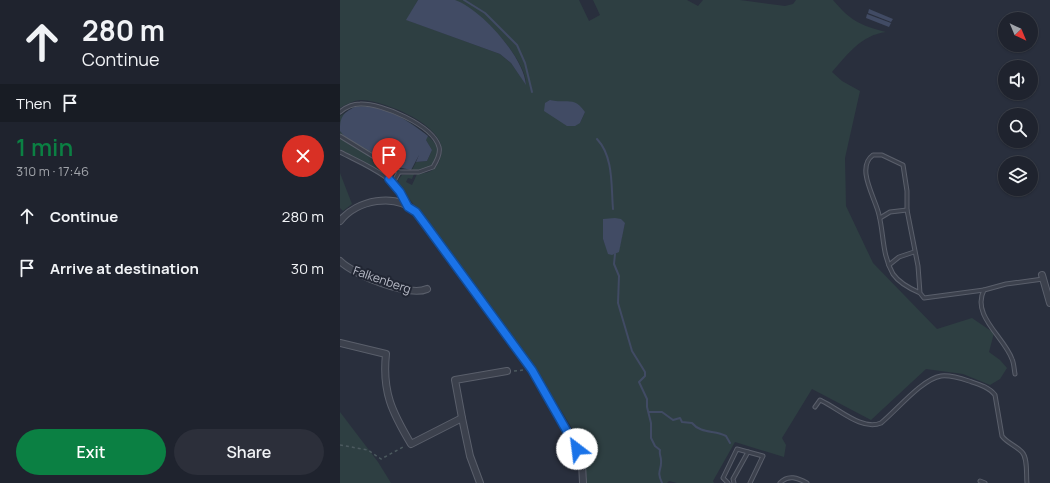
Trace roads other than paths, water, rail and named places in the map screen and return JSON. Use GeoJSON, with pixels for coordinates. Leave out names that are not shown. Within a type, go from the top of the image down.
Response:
{"type":"FeatureCollection","features":[{"type":"Feature","properties":{"kind":"street"},"geometry":{"type":"LineString","coordinates":[[340,221],[352,209],[373,202],[389,200],[408,207],[416,212],[532,370],[577,449],[582,463],[582,483]]}},
{"type":"Feature","properties":{"kind":"street","name":"Falkenberg"},"geometry":{"type":"LineString","coordinates":[[340,261],[358,274],[412,292],[420,292],[427,289]]}},
{"type":"Feature","properties":{"kind":"street"},"geometry":{"type":"LineString","coordinates":[[1043,277],[1050,303]]}},
{"type":"Feature","properties":{"kind":"street"},"geometry":{"type":"LineString","coordinates":[[340,344],[386,354],[384,378],[388,398],[411,444],[462,418]]}},
{"type":"Feature","properties":{"kind":"street"},"geometry":{"type":"LineString","coordinates":[[480,483],[470,456],[455,380],[507,371]]}},
{"type":"Feature","properties":{"kind":"lane"},"geometry":{"type":"LineString","coordinates":[[340,112],[349,106],[361,104],[386,108],[414,122],[432,136],[440,149],[433,168],[419,172],[400,172],[340,136]]}},
{"type":"Feature","properties":{"kind":"lane"},"geometry":{"type":"LineString","coordinates":[[340,152],[374,169],[393,183],[405,199],[408,207]]}},
{"type":"Feature","properties":{"kind":"lane"},"geometry":{"type":"LineString","coordinates":[[920,293],[918,266],[914,252],[907,210],[907,191],[903,166],[882,155],[872,155],[867,163],[866,176],[880,218],[883,243],[889,265],[896,278],[912,290],[920,293],[924,298],[984,290],[1043,277]]}},
{"type":"Feature","properties":{"kind":"lane"},"geometry":{"type":"LineString","coordinates":[[393,183],[400,172]]}},
{"type":"Feature","properties":{"kind":"lane"},"geometry":{"type":"LineString","coordinates":[[880,218],[890,212],[907,210]]}},
{"type":"Feature","properties":{"kind":"lane"},"geometry":{"type":"LineString","coordinates":[[889,265],[899,257],[914,252]]}},
{"type":"Feature","properties":{"kind":"lane"},"geometry":{"type":"LineString","coordinates":[[984,290],[980,297],[981,308],[987,320],[1009,352],[1013,360],[1015,374]]}},
{"type":"Feature","properties":{"kind":"lane"},"geometry":{"type":"LineString","coordinates":[[815,407],[820,400],[860,422],[874,426],[881,423],[931,379],[942,376],[958,377],[978,384],[992,391],[995,395],[1002,436],[1005,441],[1021,451],[1025,456],[1026,483]]}},
{"type":"Feature","properties":{"kind":"lane"},"geometry":{"type":"LineString","coordinates":[[728,483],[722,478],[737,449],[763,456],[750,483]]}},
{"type":"Feature","properties":{"kind":"lane"},"geometry":{"type":"LineString","coordinates":[[734,483],[734,479],[748,452]]}},
{"type":"Feature","properties":{"kind":"lane"},"geometry":{"type":"LineString","coordinates":[[780,483],[789,477],[796,477],[807,483]]}},
{"type":"Feature","properties":{"kind":"lane"},"geometry":{"type":"LineString","coordinates":[[980,481],[985,483]]}},
{"type":"Feature","properties":{"kind":"water"},"geometry":{"type":"Polygon","coordinates":[[[418,0],[455,0],[477,13],[500,35],[510,48],[518,61],[526,85],[511,63],[500,54],[406,20],[418,0]]]}},
{"type":"Feature","properties":{"kind":"water"},"geometry":{"type":"Polygon","coordinates":[[[869,9],[893,19],[891,22],[868,13],[869,9]]]}},
{"type":"Feature","properties":{"kind":"water"},"geometry":{"type":"Polygon","coordinates":[[[867,14],[891,23],[889,27],[866,18],[867,14]]]}},
{"type":"Feature","properties":{"kind":"water"},"geometry":{"type":"Polygon","coordinates":[[[550,100],[574,102],[581,107],[585,112],[580,123],[575,126],[567,126],[544,111],[545,103],[550,100]]]}},
{"type":"Feature","properties":{"kind":"water"},"geometry":{"type":"Polygon","coordinates":[[[355,107],[385,110],[403,119],[428,136],[426,140],[432,150],[427,161],[416,162],[419,155],[411,170],[398,167],[345,137],[340,131],[341,119],[347,111],[355,107]]]}},
{"type":"Feature","properties":{"kind":"water"},"geometry":{"type":"Polygon","coordinates":[[[603,219],[621,219],[625,223],[619,252],[612,255],[608,254],[603,239],[603,219]]]}},
{"type":"Feature","properties":{"kind":"waterway"},"geometry":{"type":"LineString","coordinates":[[464,0],[485,13],[517,45],[525,63],[532,92]]}},
{"type":"Feature","properties":{"kind":"waterway"},"geometry":{"type":"LineString","coordinates":[[597,139],[602,146],[609,163],[612,182],[613,209]]}},
{"type":"Feature","properties":{"kind":"waterway"},"geometry":{"type":"LineString","coordinates":[[615,254],[614,264],[619,276],[618,303],[632,351],[645,372],[645,376],[639,382],[647,399],[647,407],[651,423],[651,438],[655,446],[660,450],[661,464],[659,475],[662,483]]}},
{"type":"Feature","properties":{"kind":"waterway"},"geometry":{"type":"LineString","coordinates":[[649,412],[662,412],[673,420],[680,418],[682,422],[692,423],[700,429],[722,434],[726,436],[730,443]]}}]}
